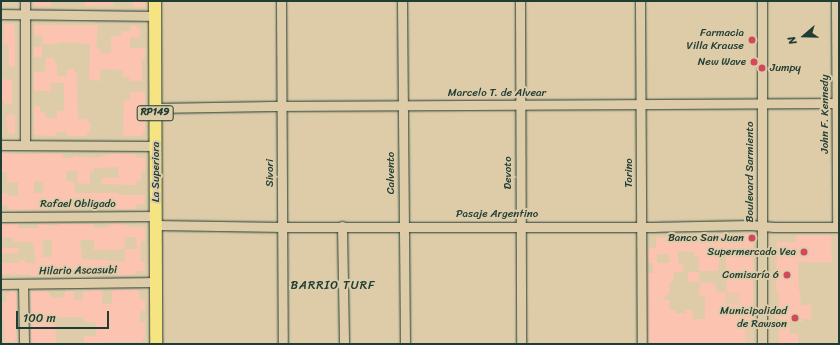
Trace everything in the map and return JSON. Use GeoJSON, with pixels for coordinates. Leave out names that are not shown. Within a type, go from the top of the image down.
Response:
{"type":"FeatureCollection","features":[{"type":"Feature","properties":{"kind":"main road","name":"La Superiora"},"geometry":{"type":"LineString","coordinates":[[155,1],[156,344]]}},
{"type":"Feature","properties":{"kind":"street"},"geometry":{"type":"LineString","coordinates":[[25,1],[25,145]]}},
{"type":"Feature","properties":{"kind":"street","name":"Sivori"},"geometry":{"type":"LineString","coordinates":[[281,1],[283,344]]}},
{"type":"Feature","properties":{"kind":"street","name":"Calvento"},"geometry":{"type":"LineString","coordinates":[[402,1],[405,344]]}},
{"type":"Feature","properties":{"kind":"street","name":"Devoto"},"geometry":{"type":"LineString","coordinates":[[520,1],[521,344]]}},
{"type":"Feature","properties":{"kind":"street","name":"Torino"},"geometry":{"type":"LineString","coordinates":[[640,1],[642,344]]}},
{"type":"Feature","properties":{"kind":"street","name":"Boulevard Sarmiento"},"geometry":{"type":"LineString","coordinates":[[762,1],[762,344]]}},
{"type":"Feature","properties":{"kind":"street","name":"John F. Kennedy"},"geometry":{"type":"LineString","coordinates":[[836,1],[838,227]]}},
{"type":"Feature","properties":{"kind":"street"},"geometry":{"type":"LineString","coordinates":[[1,14],[155,16]]}},
{"type":"Feature","properties":{"kind":"street","name":"Marcelo T. de Alvear"},"geometry":{"type":"LineString","coordinates":[[155,108],[838,103]]}},
{"type":"Feature","properties":{"kind":"street"},"geometry":{"type":"LineString","coordinates":[[1,144],[156,146]]}},
{"type":"Feature","properties":{"kind":"street","name":"Rafael Obligado"},"geometry":{"type":"LineString","coordinates":[[1,217],[156,220]]}},
{"type":"Feature","properties":{"kind":"street","name":"Pasaje Argentino"},"geometry":{"type":"LineString","coordinates":[[156,220],[282,227],[838,227]]}},
{"type":"Feature","properties":{"kind":"street"},"geometry":{"type":"LineString","coordinates":[[342,226],[344,344]]}},
{"type":"Feature","properties":{"kind":"street","name":"Hilario Ascasubi"},"geometry":{"type":"LineString","coordinates":[[1,284],[156,282]]}},
{"type":"Feature","properties":{"kind":"street"},"geometry":{"type":"LineString","coordinates":[[23,284],[24,344]]}},
{"type":"Feature","properties":{"kind":"shaded area"},"geometry":{"type":"Polygon","coordinates":[[[705,292],[753,292],[753,342],[751,344],[704,344],[705,292]]]}},
{"type":"Feature","properties":{"kind":"building"},"geometry":{"type":"Polygon","coordinates":[[[34,1],[51,1],[51,6],[34,6],[34,1]]]}},
{"type":"Feature","properties":{"kind":"building"},"geometry":{"type":"Polygon","coordinates":[[[85,1],[113,1],[113,6],[85,6],[85,1]]]}},
{"type":"Feature","properties":{"kind":"building"},"geometry":{"type":"Polygon","coordinates":[[[133,1],[145,1],[145,7],[133,7],[133,1]]]}},
{"type":"Feature","properties":{"kind":"building"},"geometry":{"type":"Polygon","coordinates":[[[4,24],[13,24],[15,26],[15,67],[9,67],[8,44],[4,44],[4,24]]]}},
{"type":"Feature","properties":{"kind":"building"},"geometry":{"type":"Polygon","coordinates":[[[34,25],[98,25],[96,48],[100,48],[100,53],[111,53],[111,36],[121,36],[121,31],[131,31],[131,25],[137,26],[137,28],[140,28],[140,37],[130,37],[130,48],[145,48],[145,59],[142,59],[142,81],[130,81],[129,77],[123,77],[123,70],[100,69],[100,81],[89,80],[90,44],[60,42],[57,44],[43,44],[43,36],[34,35],[34,25]]]}},
{"type":"Feature","properties":{"kind":"building"},"geometry":{"type":"Polygon","coordinates":[[[34,47],[42,47],[42,57],[34,57],[34,47]]]}},
{"type":"Feature","properties":{"kind":"building"},"geometry":{"type":"Polygon","coordinates":[[[46,58],[54,58],[55,64],[57,64],[57,76],[67,76],[67,69],[74,69],[74,72],[77,72],[78,119],[87,119],[87,122],[90,122],[90,132],[87,132],[87,136],[67,136],[67,132],[56,132],[56,136],[34,135],[34,106],[40,106],[40,112],[45,112],[45,117],[47,118],[57,118],[57,111],[64,111],[64,83],[51,83],[51,91],[34,90],[34,72],[45,72],[46,58]]]}},
{"type":"Feature","properties":{"kind":"building"},"geometry":{"type":"Polygon","coordinates":[[[1,79],[12,80],[12,104],[4,104],[4,101],[2,101],[1,79]]]}},
{"type":"Feature","properties":{"kind":"building"},"geometry":{"type":"Polygon","coordinates":[[[130,92],[145,92],[145,132],[141,136],[123,136],[124,100],[130,100],[130,92]]]}},
{"type":"Feature","properties":{"kind":"building"},"geometry":{"type":"Polygon","coordinates":[[[7,115],[15,115],[15,133],[8,134],[7,115]]]}},
{"type":"Feature","properties":{"kind":"building"},"geometry":{"type":"Polygon","coordinates":[[[1,153],[27,155],[63,154],[63,158],[74,158],[74,156],[97,158],[110,154],[136,154],[135,157],[145,158],[145,172],[141,172],[142,180],[136,181],[136,185],[102,184],[102,178],[119,178],[118,167],[94,168],[94,171],[90,171],[90,184],[77,183],[77,171],[66,171],[66,181],[74,181],[75,193],[119,193],[119,195],[145,195],[144,204],[136,205],[136,209],[111,209],[111,205],[97,205],[97,209],[91,209],[91,205],[80,205],[80,209],[69,209],[69,205],[56,206],[56,209],[9,210],[8,206],[1,205],[1,193],[8,193],[8,196],[18,196],[18,182],[7,182],[7,172],[1,172],[1,153]],[[34,181],[34,193],[43,193],[43,182],[34,181]]]}},
{"type":"Feature","properties":{"kind":"building"},"geometry":{"type":"Polygon","coordinates":[[[122,223],[122,225],[128,225],[128,227],[145,227],[145,241],[141,241],[141,262],[145,262],[145,271],[136,271],[136,274],[130,275],[111,275],[111,272],[97,272],[97,275],[34,276],[30,276],[30,274],[2,274],[1,272],[1,263],[19,263],[19,260],[25,260],[25,263],[36,263],[33,242],[14,242],[14,238],[1,238],[2,224],[19,224],[18,228],[38,228],[38,224],[58,226],[58,224],[94,224],[94,228],[109,227],[109,224],[122,223]],[[125,237],[125,249],[137,249],[136,237],[125,237]],[[43,240],[43,257],[52,257],[52,240],[43,240]],[[80,240],[82,259],[125,262],[125,249],[94,250],[94,240],[80,240]]]}},
{"type":"Feature","properties":{"kind":"building"},"geometry":{"type":"Polygon","coordinates":[[[671,234],[751,234],[753,237],[753,321],[745,321],[745,344],[651,344],[648,341],[648,273],[653,273],[653,263],[648,263],[648,248],[656,248],[656,238],[671,237],[671,234]],[[678,251],[678,263],[683,263],[683,272],[674,272],[673,282],[670,282],[669,285],[670,292],[662,300],[670,300],[670,310],[675,310],[675,313],[686,314],[686,310],[693,310],[693,319],[705,319],[705,296],[699,296],[700,282],[715,283],[717,292],[725,292],[725,304],[740,305],[739,292],[726,292],[728,271],[726,271],[726,254],[720,254],[718,271],[699,271],[699,257],[694,257],[695,252],[678,251]],[[657,254],[657,263],[669,263],[669,254],[657,254]]]}},
{"type":"Feature","properties":{"kind":"building"},"geometry":{"type":"Polygon","coordinates":[[[796,235],[831,235],[832,262],[798,262],[801,305],[811,305],[811,319],[802,319],[802,322],[790,322],[790,334],[798,334],[798,344],[779,344],[779,318],[775,318],[775,308],[779,308],[779,291],[776,291],[777,242],[797,242],[796,235]]]}},
{"type":"Feature","properties":{"kind":"building"},"geometry":{"type":"Polygon","coordinates":[[[2,248],[19,248],[19,253],[2,254],[2,248]]]}},
{"type":"Feature","properties":{"kind":"building"},"geometry":{"type":"Polygon","coordinates":[[[688,272],[699,272],[699,282],[688,282],[688,272]]]}},
{"type":"Feature","properties":{"kind":"building"},"geometry":{"type":"Polygon","coordinates":[[[102,290],[102,304],[112,304],[112,290],[139,290],[140,300],[145,300],[145,311],[140,311],[140,322],[145,322],[145,338],[141,342],[103,342],[102,344],[84,342],[84,336],[96,336],[96,323],[84,321],[84,317],[55,317],[56,344],[35,344],[31,342],[32,291],[48,291],[51,298],[65,297],[65,291],[74,291],[74,300],[83,300],[83,291],[102,290]]]}},
{"type":"Feature","properties":{"kind":"building"},"geometry":{"type":"Polygon","coordinates":[[[9,291],[14,291],[16,294],[17,323],[15,323],[17,338],[13,342],[5,342],[4,320],[1,320],[1,313],[3,313],[3,302],[6,302],[6,295],[9,295],[9,291]]]}},
{"type":"Feature","properties":{"kind":"place","name":"Farmacia Villa Krause"},"geometry":{"type":"Point","coordinates":[752,40]}},
{"type":"Feature","properties":{"kind":"place","name":"New Wave"},"geometry":{"type":"Point","coordinates":[754,62]}},
{"type":"Feature","properties":{"kind":"place","name":"Jumpy"},"geometry":{"type":"Point","coordinates":[762,68]}},
{"type":"Feature","properties":{"kind":"place","name":"Banco San Juan"},"geometry":{"type":"Point","coordinates":[752,238]}},
{"type":"Feature","properties":{"kind":"place","name":"Supermercado Vea"},"geometry":{"type":"Point","coordinates":[804,252]}},
{"type":"Feature","properties":{"kind":"place","name":"Comisaría 6"},"geometry":{"type":"Point","coordinates":[787,275]}},
{"type":"Feature","properties":{"kind":"place","name":"Municipalidad de Rawson"},"geometry":{"type":"Point","coordinates":[795,318]}},
{"type":"Feature","properties":{"kind":"district","name":"BARRIO TURF"},"geometry":{"type":"Point","coordinates":[333,286]}}]}
